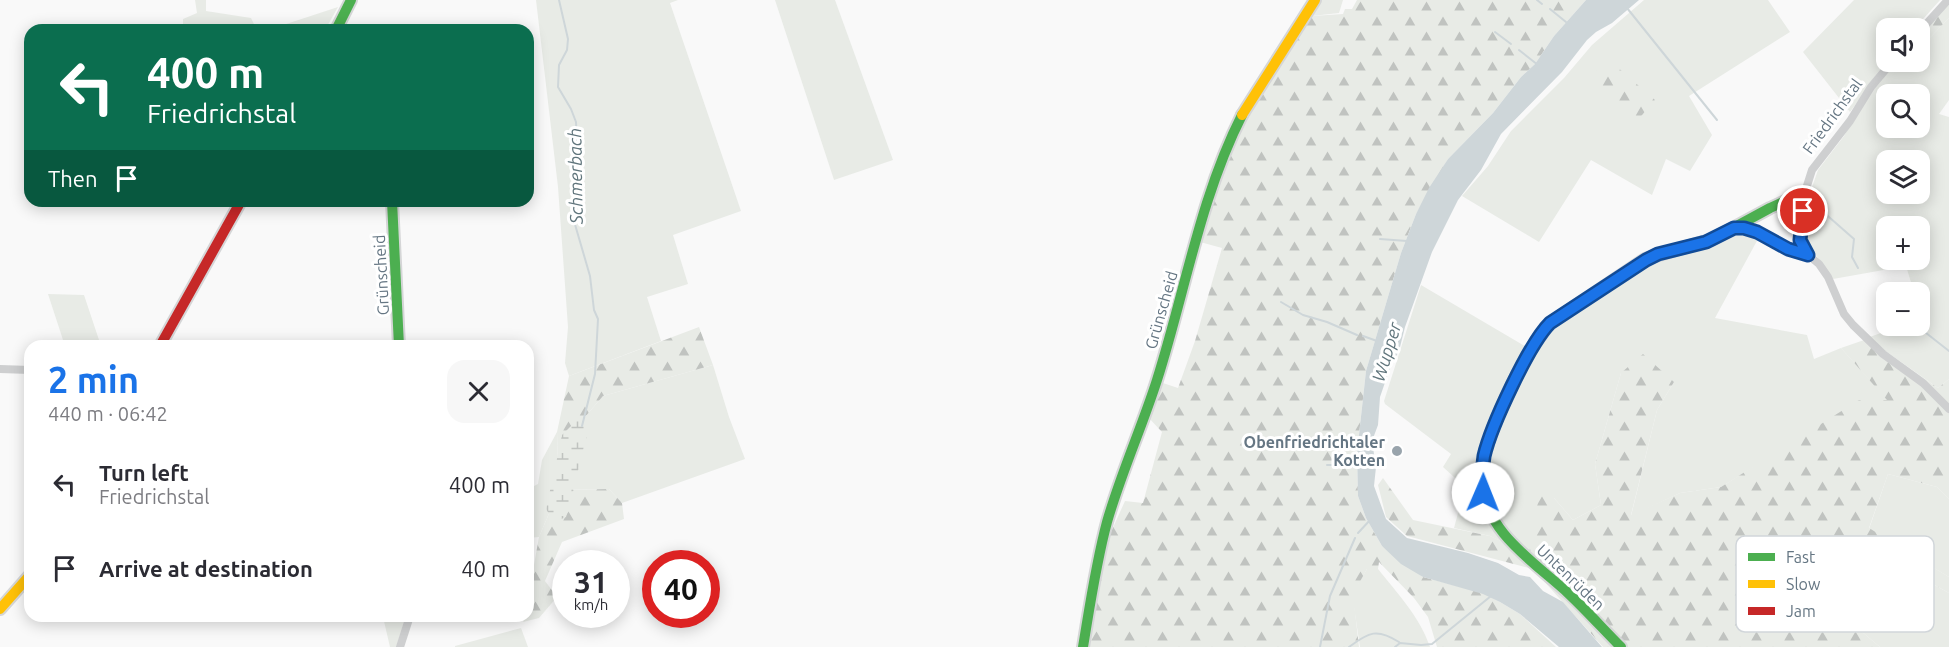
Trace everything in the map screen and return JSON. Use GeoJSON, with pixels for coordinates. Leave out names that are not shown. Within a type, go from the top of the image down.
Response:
{"type":"FeatureCollection","features":[{"type":"Feature","properties":{"kind":"street"},"geometry":{"type":"LineString","coordinates":[[343,24],[351,0]]}},
{"type":"Feature","properties":{"kind":"street","name":"Grünscheid"},"geometry":{"type":"LineString","coordinates":[[1083,647],[1108,519],[1157,380],[1212,186],[1226,147],[1243,114],[1315,0]]}},
{"type":"Feature","properties":{"kind":"street"},"geometry":{"type":"LineString","coordinates":[[1930,20],[1948,0]]}},
{"type":"Feature","properties":{"kind":"street","name":"Friedrichstal"},"geometry":{"type":"LineString","coordinates":[[1808,255],[1800,240],[1805,192],[1812,170],[1884,72]]}},
{"type":"Feature","properties":{"kind":"street"},"geometry":{"type":"LineString","coordinates":[[1734,228],[1805,192]]}},
{"type":"Feature","properties":{"kind":"street"},"geometry":{"type":"LineString","coordinates":[[163,340],[238,207]]}},
{"type":"Feature","properties":{"kind":"street","name":"Grünscheid"},"geometry":{"type":"LineString","coordinates":[[392,207],[399,340]]}},
{"type":"Feature","properties":{"kind":"street","name":"Friedrichstal"},"geometry":{"type":"LineString","coordinates":[[1734,228],[1757,232],[1788,249],[1808,255],[1819,264],[1828,277],[1847,319],[1866,339],[1923,383],[1949,409]]}},
{"type":"Feature","properties":{"kind":"street","name":"Untenrüden"},"geometry":{"type":"LineString","coordinates":[[1621,647],[1500,528],[1490,512],[1483,493],[1482,469],[1488,442],[1517,378],[1544,329],[1602,287],[1646,260],[1658,254],[1706,242],[1734,228]]}},
{"type":"Feature","properties":{"kind":"street"},"geometry":{"type":"LineString","coordinates":[[0,369],[24,370]]}},
{"type":"Feature","properties":{"kind":"street"},"geometry":{"type":"LineString","coordinates":[[0,609],[24,582]]}},
{"type":"Feature","properties":{"kind":"street"},"geometry":{"type":"LineString","coordinates":[[400,647],[408,622]]}},
{"type":"Feature","properties":{"kind":"green space"},"geometry":{"type":"Polygon","coordinates":[[[195,0],[206,0],[206,11],[251,18],[254,24],[183,24],[183,19],[197,13],[195,0]]]}},
{"type":"Feature","properties":{"kind":"green space"},"geometry":{"type":"Polygon","coordinates":[[[536,0],[678,0],[670,3],[741,211],[673,235],[688,284],[647,297],[661,341],[569,376],[565,363],[568,327],[558,187],[536,0]]]}},
{"type":"Feature","properties":{"kind":"green space"},"geometry":{"type":"Polygon","coordinates":[[[775,0],[835,0],[893,160],[834,180],[775,0]]]}},
{"type":"Feature","properties":{"kind":"green space"},"geometry":{"type":"Polygon","coordinates":[[[1318,0],[1343,0],[1339,13],[1312,16],[1310,14],[1318,0]]]}},
{"type":"Feature","properties":{"kind":"green space"},"geometry":{"type":"Polygon","coordinates":[[[1357,0],[1586,0],[1554,36],[1535,64],[1521,77],[1493,113],[1448,159],[1416,214],[1401,253],[1366,371],[1357,453],[1358,496],[1366,518],[1382,546],[1423,577],[1483,593],[1500,602],[1520,614],[1556,647],[1437,647],[1428,617],[1414,598],[1379,562],[1378,569],[1367,569],[1353,594],[1359,647],[1085,647],[1106,543],[1125,501],[1143,503],[1162,432],[1147,416],[1160,382],[1178,388],[1195,341],[1222,248],[1200,242],[1228,148],[1310,14],[1312,16],[1343,14],[1345,9],[1352,9],[1357,0]]]}},
{"type":"Feature","properties":{"kind":"green space"},"geometry":{"type":"Polygon","coordinates":[[[1644,0],[1768,0],[1790,32],[1689,96],[1712,135],[1690,171],[1666,159],[1652,195],[1591,160],[1539,242],[1462,196],[1488,166],[1511,131],[1564,78],[1592,45],[1644,0]]]}},
{"type":"Feature","properties":{"kind":"green space"},"geometry":{"type":"Polygon","coordinates":[[[1854,0],[1940,0],[1924,18],[1876,18],[1876,72],[1880,72],[1850,112],[1803,52],[1854,0]]]}},
{"type":"Feature","properties":{"kind":"green space"},"geometry":{"type":"Polygon","coordinates":[[[1949,3],[1949,18],[1930,38],[1930,24],[1949,3]]]}},
{"type":"Feature","properties":{"kind":"green space"},"geometry":{"type":"Polygon","coordinates":[[[338,7],[328,24],[286,24],[338,7]]]}},
{"type":"Feature","properties":{"kind":"green space"},"geometry":{"type":"Polygon","coordinates":[[[1949,18],[1949,100],[1939,114],[1949,117],[1949,379],[1938,388],[1867,338],[1876,335],[1930,336],[1930,282],[1911,282],[1907,270],[1930,270],[1930,216],[1876,216],[1876,270],[1884,270],[1833,279],[1806,241],[1811,190],[1818,170],[1844,136],[1865,100],[1876,86],[1876,138],[1930,138],[1930,84],[1878,84],[1888,72],[1930,72],[1930,38],[1949,18]]]}},
{"type":"Feature","properties":{"kind":"green space"},"geometry":{"type":"Polygon","coordinates":[[[1608,59],[1655,100],[1636,122],[1587,81],[1608,59]]]}},
{"type":"Feature","properties":{"kind":"green space"},"geometry":{"type":"Polygon","coordinates":[[[1740,233],[1758,239],[1715,318],[1807,335],[1814,359],[1841,348],[1888,400],[1785,448],[1721,487],[1680,493],[1631,516],[1657,410],[1674,382],[1621,373],[1595,464],[1601,505],[1573,520],[1554,498],[1529,555],[1490,536],[1454,528],[1465,487],[1443,467],[1451,454],[1384,401],[1421,285],[1535,352],[1548,330],[1594,297],[1658,259],[1718,242],[1740,233]]]}},
{"type":"Feature","properties":{"kind":"green space"},"geometry":{"type":"Polygon","coordinates":[[[48,294],[84,295],[99,340],[63,340],[48,294]]]}},
{"type":"Feature","properties":{"kind":"green space"},"geometry":{"type":"Polygon","coordinates":[[[699,327],[713,365],[603,396],[579,424],[558,472],[557,432],[569,376],[699,327]]]}},
{"type":"Feature","properties":{"kind":"green space"},"geometry":{"type":"Polygon","coordinates":[[[1867,339],[1938,388],[1949,379],[1949,499],[1937,487],[1888,474],[1869,528],[1882,536],[1736,536],[1736,632],[1862,632],[1880,647],[1603,647],[1533,569],[1407,536],[1386,517],[1378,485],[1383,478],[1413,520],[1490,536],[1529,554],[1539,495],[1554,498],[1573,520],[1601,505],[1595,464],[1621,373],[1643,354],[1674,382],[1657,410],[1631,515],[1680,493],[1721,487],[1859,400],[1887,400],[1841,348],[1867,339]]]}},
{"type":"Feature","properties":{"kind":"green space"},"geometry":{"type":"Polygon","coordinates":[[[713,365],[745,459],[622,503],[609,489],[559,490],[539,537],[534,537],[534,486],[538,484],[542,460],[557,432],[558,468],[579,424],[603,396],[713,365]]]}},
{"type":"Feature","properties":{"kind":"green space"},"geometry":{"type":"Polygon","coordinates":[[[579,418],[590,424],[566,517],[554,522],[546,509],[562,435],[579,418]]]}},
{"type":"Feature","properties":{"kind":"green space"},"geometry":{"type":"Polygon","coordinates":[[[1888,474],[1937,487],[1949,499],[1949,577],[1934,568],[1934,536],[1881,536],[1869,529],[1888,474]]]}},
{"type":"Feature","properties":{"kind":"green space"},"geometry":{"type":"Polygon","coordinates":[[[609,489],[622,503],[624,519],[562,542],[559,550],[552,550],[552,565],[545,581],[552,590],[552,603],[539,618],[534,619],[534,565],[539,537],[559,490],[609,489]]]}},
{"type":"Feature","properties":{"kind":"green space"},"geometry":{"type":"Polygon","coordinates":[[[1934,568],[1949,577],[1949,593],[1934,585],[1934,568]]]}},
{"type":"Feature","properties":{"kind":"green space"},"geometry":{"type":"Polygon","coordinates":[[[1367,569],[1378,569],[1393,587],[1414,615],[1430,647],[1360,647],[1352,594],[1367,569]]]}},
{"type":"Feature","properties":{"kind":"green space"},"geometry":{"type":"Polygon","coordinates":[[[1934,585],[1949,593],[1949,647],[1880,647],[1862,632],[1934,632],[1934,585]]]}},
{"type":"Feature","properties":{"kind":"green space"},"geometry":{"type":"Polygon","coordinates":[[[384,622],[404,622],[396,647],[390,647],[384,622]]]}},
{"type":"Feature","properties":{"kind":"green space"},"geometry":{"type":"Polygon","coordinates":[[[521,628],[528,647],[455,647],[455,646],[521,628]]]}},
{"type":"Feature","properties":{"kind":"water","name":"Wupper"},"geometry":{"type":"Polygon","coordinates":[[[1586,0],[1639,0],[1587,40],[1562,72],[1501,134],[1481,170],[1458,200],[1432,252],[1405,327],[1399,351],[1391,365],[1380,397],[1378,425],[1372,441],[1376,467],[1374,486],[1386,519],[1407,538],[1468,553],[1498,563],[1519,575],[1530,577],[1543,591],[1563,602],[1602,647],[1559,647],[1520,614],[1500,602],[1483,594],[1423,577],[1401,564],[1382,546],[1366,518],[1358,496],[1357,453],[1366,371],[1401,253],[1429,188],[1448,159],[1493,113],[1521,77],[1535,64],[1554,36],[1586,0]]]}},
{"type":"Feature","properties":{"kind":"waterway","name":"Schmerbach"},"geometry":{"type":"LineString","coordinates":[[559,0],[568,39],[567,50],[559,65],[558,87],[576,122],[579,185],[574,221],[590,276],[594,310],[598,319],[595,374],[582,426]]}},
{"type":"Feature","properties":{"kind":"waterway"},"geometry":{"type":"LineString","coordinates":[[1537,0],[1542,4]]}},
{"type":"Feature","properties":{"kind":"waterway"},"geometry":{"type":"LineString","coordinates":[[1627,8],[1717,120]]}},
{"type":"Feature","properties":{"kind":"waterway"},"geometry":{"type":"LineString","coordinates":[[1550,9],[1566,22]]}},
{"type":"Feature","properties":{"kind":"waterway"},"geometry":{"type":"LineString","coordinates":[[1495,32],[1511,44]]}},
{"type":"Feature","properties":{"kind":"waterway"},"geometry":{"type":"LineString","coordinates":[[1519,50],[1538,65]]}},
{"type":"Feature","properties":{"kind":"waterway"},"geometry":{"type":"LineString","coordinates":[[1813,203],[1854,239],[1852,257],[1858,268]]}},
{"type":"Feature","properties":{"kind":"waterway"},"geometry":{"type":"LineString","coordinates":[[1380,239],[1407,241]]}},
{"type":"Feature","properties":{"kind":"waterway"},"geometry":{"type":"LineString","coordinates":[[1281,302],[1303,315],[1357,335]]}},
{"type":"Feature","properties":{"kind":"waterway","name":"Wupper"},"geometry":{"type":"LineString","coordinates":[[1363,336],[1377,341]]}},
{"type":"Feature","properties":{"kind":"waterway"},"geometry":{"type":"LineString","coordinates":[[1930,336],[1949,351]]}},
{"type":"Feature","properties":{"kind":"waterway"},"geometry":{"type":"LineString","coordinates":[[1327,465],[1333,465]]}},
{"type":"Feature","properties":{"kind":"waterway"},"geometry":{"type":"LineString","coordinates":[[1337,466],[1358,467]]}},
{"type":"Feature","properties":{"kind":"waterway"},"geometry":{"type":"LineString","coordinates":[[1358,533],[1371,519]]}},
{"type":"Feature","properties":{"kind":"waterway"},"geometry":{"type":"LineString","coordinates":[[1320,647],[1330,596],[1355,538]]}},
{"type":"Feature","properties":{"kind":"waterway"},"geometry":{"type":"LineString","coordinates":[[1395,647],[1400,643],[1432,644],[1491,596]]}},
{"type":"Feature","properties":{"kind":"waterway"},"geometry":{"type":"LineString","coordinates":[[1349,647],[1368,635],[1379,633],[1399,642]]}},
{"type":"Feature","properties":{"kind":"traffic: fast"},"geometry":{"type":"LineString","coordinates":[[339,24],[351,0]]}},
{"type":"Feature","properties":{"kind":"traffic: fast"},"geometry":{"type":"LineString","coordinates":[[1083,647],[1096,568],[1107,522],[1157,380],[1204,212],[1227,147],[1242,115]]}},
{"type":"Feature","properties":{"kind":"traffic: fast"},"geometry":{"type":"LineString","coordinates":[[1703,242],[1805,192]]}},
{"type":"Feature","properties":{"kind":"traffic: fast"},"geometry":{"type":"LineString","coordinates":[[392,207],[399,340]]}},
{"type":"Feature","properties":{"kind":"traffic: fast"},"geometry":{"type":"LineString","coordinates":[[1529,352],[1498,415],[1486,450],[1482,481],[1485,499],[1492,516],[1514,545],[1569,594],[1621,647]]}},
{"type":"Feature","properties":{"kind":"traffic: slow"},"geometry":{"type":"LineString","coordinates":[[1242,115],[1315,0]]}},
{"type":"Feature","properties":{"kind":"traffic: slow"},"geometry":{"type":"LineString","coordinates":[[0,609],[24,582]]}},
{"type":"Feature","properties":{"kind":"traffic: jam"},"geometry":{"type":"LineString","coordinates":[[163,340],[238,207]]}},
{"type":"Feature","properties":{"kind":"traffic: jam"},"geometry":{"type":"LineString","coordinates":[[1529,352],[1550,323],[1645,259],[1703,242]]}},
{"type":"Feature","properties":{"kind":"place","name":"Obenfriedrichtaler Kotten"},"geometry":{"type":"Point","coordinates":[1397,451]}},
{"type":"Feature","properties":{"kind":"route"},"geometry":{"type":"LineString","coordinates":[[1483,493],[1484,456],[1491,436],[1527,357],[1550,323],[1646,260],[1658,254],[1706,242],[1734,228],[1757,232],[1788,249],[1808,255],[1800,240],[1803,211]]}}]}
